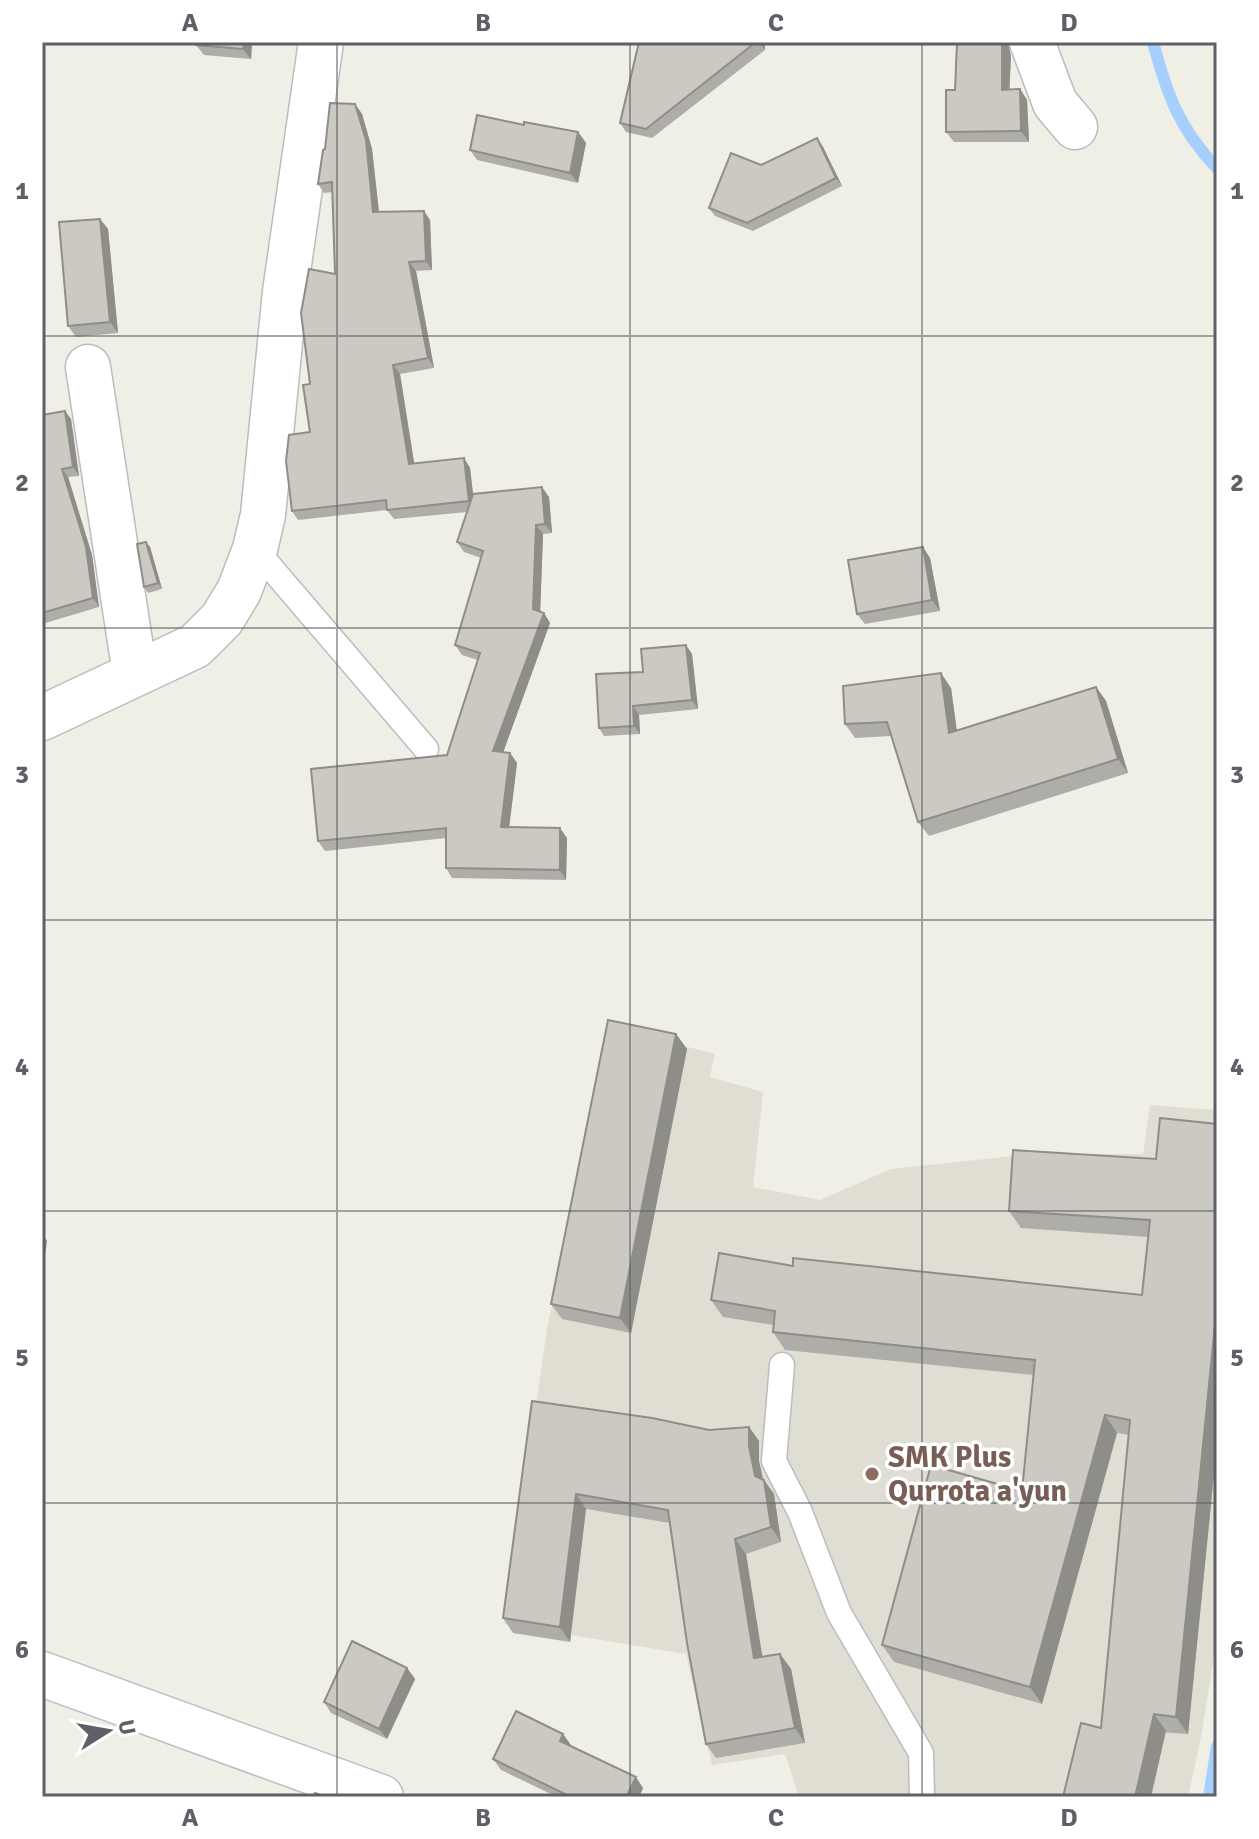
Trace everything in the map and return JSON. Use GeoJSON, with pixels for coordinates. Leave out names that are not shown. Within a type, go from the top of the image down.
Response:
{"type":"FeatureCollection","features":[{"type":"Feature","properties":{"kind":"street"},"geometry":{"type":"LineString","coordinates":[[42,718],[195,646],[222,619],[239,591],[255,549],[263,515],[285,292],[321,42]]}},
{"type":"Feature","properties":{"kind":"street"},"geometry":{"type":"LineString","coordinates":[[1032,42],[1055,103],[1075,127]]}},
{"type":"Feature","properties":{"kind":"street"},"geometry":{"type":"LineString","coordinates":[[88,367],[135,674]]}},
{"type":"Feature","properties":{"kind":"street"},"geometry":{"type":"LineString","coordinates":[[42,1674],[381,1797]]}},
{"type":"Feature","properties":{"kind":"lane"},"geometry":{"type":"LineString","coordinates":[[255,549],[426,749]]}},
{"type":"Feature","properties":{"kind":"lane"},"geometry":{"type":"LineString","coordinates":[[782,1365],[774,1461],[800,1512],[839,1613],[921,1753],[922,1797]]}},
{"type":"Feature","properties":{"kind":"shaded area","name":"SMK Plus Qurrota a'yun"},"geometry":{"type":"Polygon","coordinates":[[[615,1028],[715,1054],[710,1077],[763,1092],[753,1187],[820,1200],[891,1169],[1032,1154],[1143,1154],[1150,1105],[1217,1110],[1217,1639],[1188,1797],[799,1797],[785,1754],[712,1765],[686,1654],[504,1624],[548,1323],[615,1028]]]}},
{"type":"Feature","properties":{"kind":"building"},"geometry":{"type":"Polygon","coordinates":[[[196,42],[244,42],[243,49],[196,45],[196,42]]]}},
{"type":"Feature","properties":{"kind":"building"},"geometry":{"type":"Polygon","coordinates":[[[639,42],[756,42],[646,129],[620,123],[639,42]]]}},
{"type":"Feature","properties":{"kind":"building"},"geometry":{"type":"Polygon","coordinates":[[[957,42],[1002,42],[1002,90],[1020,89],[1021,131],[946,132],[946,90],[955,90],[957,42]]]}},
{"type":"Feature","properties":{"kind":"building"},"geometry":{"type":"Polygon","coordinates":[[[330,103],[355,104],[366,140],[373,212],[424,211],[426,261],[409,262],[428,358],[393,365],[409,464],[464,458],[469,501],[387,510],[386,500],[292,511],[286,461],[289,435],[310,432],[303,385],[310,384],[301,313],[309,269],[335,274],[332,182],[318,184],[330,103]]]}},
{"type":"Feature","properties":{"kind":"building"},"geometry":{"type":"Polygon","coordinates":[[[477,115],[578,132],[570,173],[470,150],[477,115]]]}},
{"type":"Feature","properties":{"kind":"building"},"geometry":{"type":"Polygon","coordinates":[[[817,138],[836,178],[747,223],[709,208],[731,153],[761,165],[817,138]]]}},
{"type":"Feature","properties":{"kind":"building"},"geometry":{"type":"Polygon","coordinates":[[[100,219],[110,322],[68,326],[59,222],[100,219]]]}},
{"type":"Feature","properties":{"kind":"building"},"geometry":{"type":"Polygon","coordinates":[[[65,411],[73,467],[62,469],[86,547],[93,598],[42,613],[42,415],[65,411]]]}},
{"type":"Feature","properties":{"kind":"building"},"geometry":{"type":"Polygon","coordinates":[[[542,487],[545,524],[536,525],[533,609],[544,613],[493,751],[510,753],[501,827],[560,828],[560,870],[446,868],[446,828],[318,841],[311,769],[447,755],[480,653],[455,645],[483,551],[457,542],[473,494],[542,487]]]}},
{"type":"Feature","properties":{"kind":"building"},"geometry":{"type":"Polygon","coordinates":[[[146,542],[158,583],[144,587],[137,544],[146,542]]]}},
{"type":"Feature","properties":{"kind":"building"},"geometry":{"type":"Polygon","coordinates":[[[923,547],[932,600],[857,614],[848,560],[923,547]]]}},
{"type":"Feature","properties":{"kind":"building"},"geometry":{"type":"Polygon","coordinates":[[[686,645],[692,700],[633,706],[634,726],[599,728],[596,674],[643,672],[641,649],[686,645]]]}},
{"type":"Feature","properties":{"kind":"building"},"geometry":{"type":"Polygon","coordinates":[[[941,673],[949,733],[1096,687],[1118,759],[918,822],[887,722],[845,724],[843,686],[941,673]]]}},
{"type":"Feature","properties":{"kind":"building"},"geometry":{"type":"Polygon","coordinates":[[[608,1020],[676,1034],[620,1318],[551,1304],[608,1020]]]}},
{"type":"Feature","properties":{"kind":"building"},"geometry":{"type":"Polygon","coordinates":[[[1160,1118],[1217,1124],[1217,1304],[1176,1717],[1154,1714],[1135,1797],[1063,1797],[1081,1723],[1101,1728],[1130,1420],[1105,1415],[1030,1687],[882,1645],[931,1465],[1022,1491],[1035,1360],[773,1332],[775,1311],[711,1300],[719,1253],[793,1266],[793,1258],[1142,1295],[1150,1220],[1009,1211],[1013,1150],[1156,1159],[1160,1118]]]}},
{"type":"Feature","properties":{"kind":"building"},"geometry":{"type":"Polygon","coordinates":[[[532,1401],[652,1418],[709,1430],[749,1427],[755,1476],[764,1480],[771,1527],[735,1539],[754,1658],[780,1654],[795,1728],[706,1744],[687,1643],[668,1510],[576,1494],[560,1627],[503,1618],[532,1401]]]}},
{"type":"Feature","properties":{"kind":"building"},"geometry":{"type":"Polygon","coordinates":[[[352,1641],[407,1668],[379,1729],[324,1702],[352,1641]]]}},
{"type":"Feature","properties":{"kind":"building"},"geometry":{"type":"Polygon","coordinates":[[[516,1711],[563,1734],[560,1741],[636,1777],[626,1797],[571,1797],[493,1759],[516,1711]]]}},
{"type":"Feature","properties":{"kind":"waterway"},"geometry":{"type":"LineString","coordinates":[[1153,42],[1176,110],[1193,139],[1217,168]]}},
{"type":"Feature","properties":{"kind":"waterway"},"geometry":{"type":"LineString","coordinates":[[1209,1797],[1217,1746]]}},
{"type":"Feature","properties":{"kind":"place","name":"SMK Plus Qurrota a'yun"},"geometry":{"type":"Point","coordinates":[872,1474]}}]}
